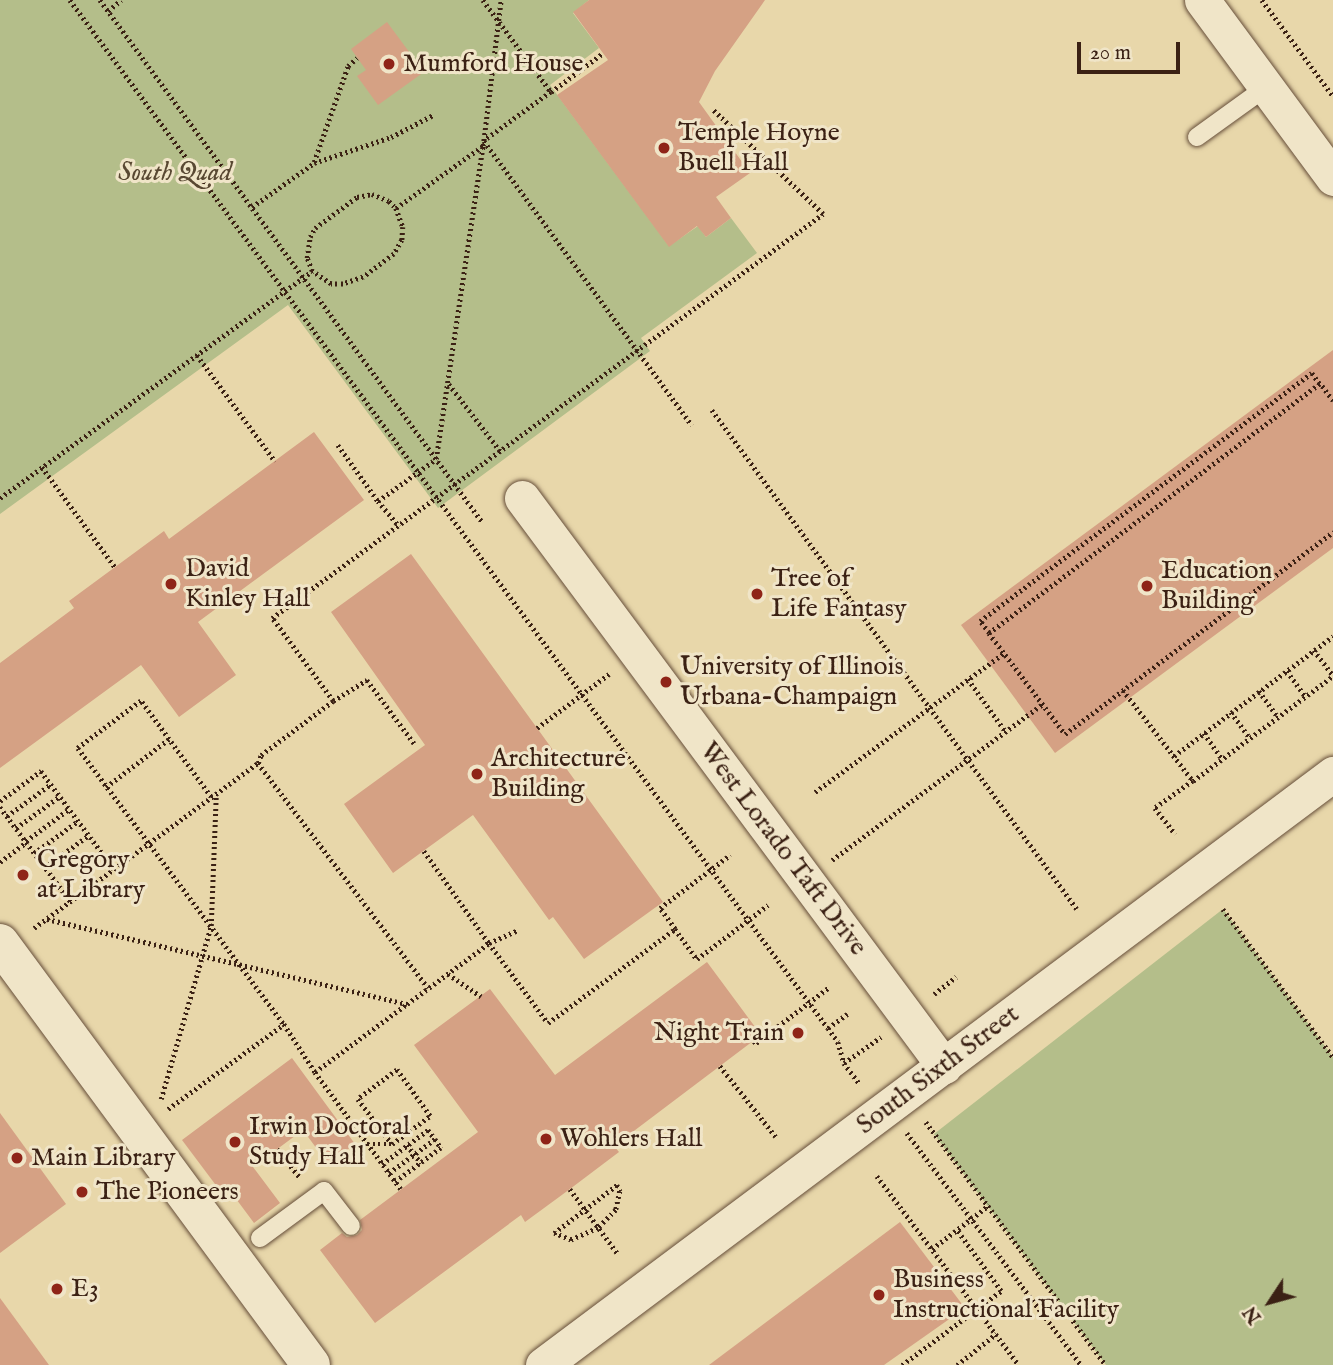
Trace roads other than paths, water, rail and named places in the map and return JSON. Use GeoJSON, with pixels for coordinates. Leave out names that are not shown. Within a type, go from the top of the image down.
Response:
{"type":"FeatureCollection","features":[{"type":"Feature","properties":{"kind":"street"},"geometry":{"type":"LineString","coordinates":[[1202,0],[1333,178]]}},
{"type":"Feature","properties":{"kind":"street","name":"West Lorado Taft Drive"},"geometry":{"type":"LineString","coordinates":[[522,498],[944,1066]]}},
{"type":"Feature","properties":{"kind":"street","name":"South Sixth Street"},"geometry":{"type":"LineString","coordinates":[[543,1365],[1333,774]]}},
{"type":"Feature","properties":{"kind":"street"},"geometry":{"type":"LineString","coordinates":[[16,937],[311,1365]]}},
{"type":"Feature","properties":{"kind":"lane"},"geometry":{"type":"LineString","coordinates":[[1197,137],[1265,88]]}},
{"type":"Feature","properties":{"kind":"lane"},"geometry":{"type":"LineString","coordinates":[[260,1238],[324,1191],[351,1226]]}},
{"type":"Feature","properties":{"kind":"place","name":"Mumford House"},"geometry":{"type":"Point","coordinates":[389,64]}},
{"type":"Feature","properties":{"kind":"place","name":"Temple Hoyne Buell Hall"},"geometry":{"type":"Point","coordinates":[664,148]}},
{"type":"Feature","properties":{"kind":"place","name":"David Kinley Hall"},"geometry":{"type":"Point","coordinates":[171,584]}},
{"type":"Feature","properties":{"kind":"place","name":"Education Building"},"geometry":{"type":"Point","coordinates":[1147,586]}},
{"type":"Feature","properties":{"kind":"place","name":"Tree of Life Fantasy"},"geometry":{"type":"Point","coordinates":[757,594]}},
{"type":"Feature","properties":{"kind":"place","name":"University of Illinois Urbana-Champaign"},"geometry":{"type":"Point","coordinates":[666,682]}},
{"type":"Feature","properties":{"kind":"place","name":"Architecture Building"},"geometry":{"type":"Point","coordinates":[477,774]}},
{"type":"Feature","properties":{"kind":"place","name":"Gregory at Library"},"geometry":{"type":"Point","coordinates":[23,875]}},
{"type":"Feature","properties":{"kind":"place","name":"Night Train"},"geometry":{"type":"Point","coordinates":[798,1033]}},
{"type":"Feature","properties":{"kind":"place","name":"Wohlers Hall"},"geometry":{"type":"Point","coordinates":[546,1139]}},
{"type":"Feature","properties":{"kind":"place","name":"Irwin Doctoral Study Hall"},"geometry":{"type":"Point","coordinates":[235,1142]}},
{"type":"Feature","properties":{"kind":"place","name":"Main Library"},"geometry":{"type":"Point","coordinates":[17,1158]}},
{"type":"Feature","properties":{"kind":"place","name":"The Pioneers"},"geometry":{"type":"Point","coordinates":[82,1192]}},
{"type":"Feature","properties":{"kind":"place","name":"E3"},"geometry":{"type":"Point","coordinates":[57,1289]}},
{"type":"Feature","properties":{"kind":"place","name":"Business Instructional Facility"},"geometry":{"type":"Point","coordinates":[879,1295]}},
{"type":"Feature","properties":{"kind":"park label","name":"South Quad"},"geometry":{"type":"Point","coordinates":[175,173]}}]}
